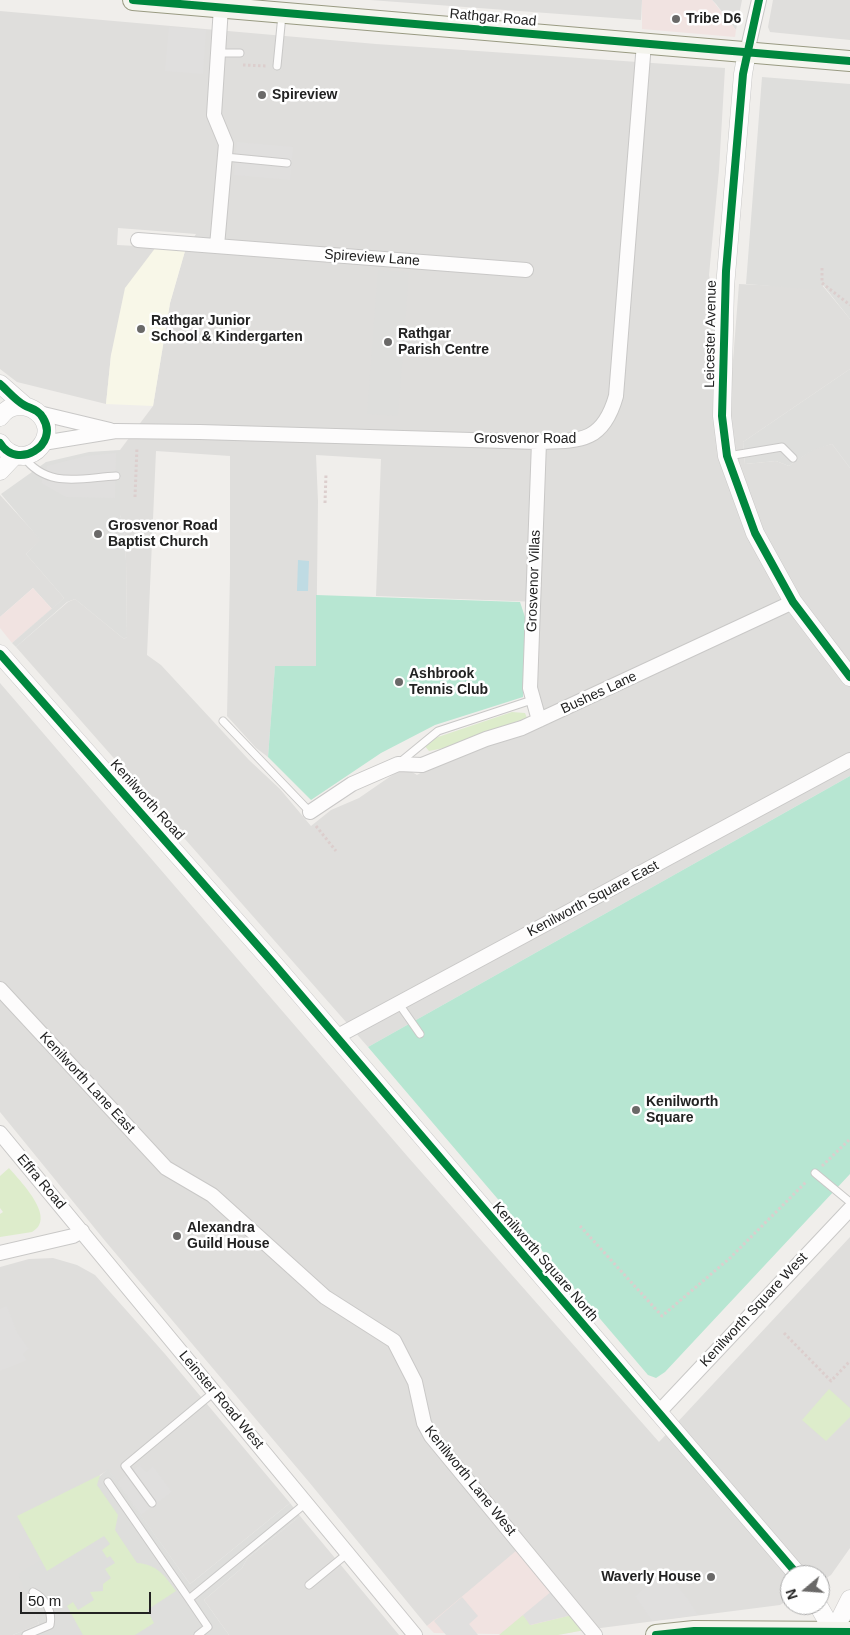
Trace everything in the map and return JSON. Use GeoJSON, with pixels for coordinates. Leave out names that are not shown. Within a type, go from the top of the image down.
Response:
{"type":"FeatureCollection","features":[{"type":"Feature","properties":{"kind":"main road","name":"Rathgar Road"},"geometry":{"type":"LineString","coordinates":[[140,0],[850,61]]}},
{"type":"Feature","properties":{"kind":"main road"},"geometry":{"type":"LineString","coordinates":[[665,1635],[694,1633],[838,1633]]}},
{"type":"Feature","properties":{"kind":"street"},"geometry":{"type":"LineString","coordinates":[[747,52],[759,0]]}},
{"type":"Feature","properties":{"kind":"street"},"geometry":{"type":"LineString","coordinates":[[217,246],[226,144],[214,115],[221,7]]}},
{"type":"Feature","properties":{"kind":"street","name":"Grosvenor Road"},"geometry":{"type":"LineString","coordinates":[[43,443],[116,431],[539,442],[578,441],[592,434],[604,425],[612,411],[616,396],[644,43]]}},
{"type":"Feature","properties":{"kind":"street","name":"Leicester Avenue"},"geometry":{"type":"LineString","coordinates":[[747,52],[743,74],[726,271],[722,416],[727,456],[754,532],[793,602],[850,677]]}},
{"type":"Feature","properties":{"kind":"street","name":"Spireview Lane"},"geometry":{"type":"LineString","coordinates":[[138,240],[526,270]]}},
{"type":"Feature","properties":{"kind":"street","name":"Grosvenor Road"},"geometry":{"type":"LineString","coordinates":[[0,384],[32,409],[116,431]]}},
{"type":"Feature","properties":{"kind":"street"},"geometry":{"type":"LineString","coordinates":[[0,417],[8,409],[32,409],[46,427],[43,443],[38,449],[19,455],[0,471]]}},
{"type":"Feature","properties":{"kind":"street","name":"Grosvenor Villas"},"geometry":{"type":"LineString","coordinates":[[539,442],[530,688],[539,720]]}},
{"type":"Feature","properties":{"kind":"street"},"geometry":{"type":"LineString","coordinates":[[0,443],[8,452],[19,455]]}},
{"type":"Feature","properties":{"kind":"street","name":"Bushes Lane"},"geometry":{"type":"LineString","coordinates":[[310,812],[352,784],[398,764],[422,765],[539,720],[793,602]]}},
{"type":"Feature","properties":{"kind":"street","name":"Kenilworth Road"},"geometry":{"type":"LineString","coordinates":[[0,654],[274,964]]}},
{"type":"Feature","properties":{"kind":"street","name":"Kenilworth Square East"},"geometry":{"type":"LineString","coordinates":[[336,1038],[850,760]]}},
{"type":"Feature","properties":{"kind":"street","name":"Kenilworth Square North"},"geometry":{"type":"LineString","coordinates":[[274,964],[789,1565]]}},
{"type":"Feature","properties":{"kind":"street","name":"Kenilworth Lane East"},"geometry":{"type":"LineString","coordinates":[[0,989],[166,1168],[175,1175]]}},
{"type":"Feature","properties":{"kind":"street","name":"Effra Road"},"geometry":{"type":"LineString","coordinates":[[0,1133],[82,1231]]}},
{"type":"Feature","properties":{"kind":"street","name":"Kenilworth Lane West"},"geometry":{"type":"LineString","coordinates":[[175,1175],[212,1194],[325,1297],[394,1341],[415,1382],[424,1423],[431,1436],[595,1635]]}},
{"type":"Feature","properties":{"kind":"street","name":"Kenilworth Square West"},"geometry":{"type":"LineString","coordinates":[[659,1412],[850,1209]]}},
{"type":"Feature","properties":{"kind":"street"},"geometry":{"type":"LineString","coordinates":[[0,1253],[73,1236],[82,1231]]}},
{"type":"Feature","properties":{"kind":"street","name":"Leinster Road West"},"geometry":{"type":"LineString","coordinates":[[82,1231],[415,1635]]}},
{"type":"Feature","properties":{"kind":"street"},"geometry":{"type":"LineString","coordinates":[[838,1633],[850,1599]]}},
{"type":"Feature","properties":{"kind":"street"},"geometry":{"type":"LineString","coordinates":[[825,1615],[838,1633]]}},
{"type":"Feature","properties":{"kind":"lane"},"geometry":{"type":"LineString","coordinates":[[277,66],[282,12]]}},
{"type":"Feature","properties":{"kind":"lane"},"geometry":{"type":"LineString","coordinates":[[218,53],[240,53]]}},
{"type":"Feature","properties":{"kind":"lane"},"geometry":{"type":"LineString","coordinates":[[225,157],[287,163]]}},
{"type":"Feature","properties":{"kind":"lane"},"geometry":{"type":"LineString","coordinates":[[727,456],[782,447],[793,458]]}},
{"type":"Feature","properties":{"kind":"lane"},"geometry":{"type":"LineString","coordinates":[[19,455],[34,470],[59,480],[116,476]]}},
{"type":"Feature","properties":{"kind":"lane","name":"Bushes Lane"},"geometry":{"type":"LineString","coordinates":[[398,764],[438,731],[532,700]]}},
{"type":"Feature","properties":{"kind":"lane"},"geometry":{"type":"LineString","coordinates":[[223,721],[310,812]]}},
{"type":"Feature","properties":{"kind":"lane"},"geometry":{"type":"LineString","coordinates":[[399,1004],[420,1034]]}},
{"type":"Feature","properties":{"kind":"lane"},"geometry":{"type":"LineString","coordinates":[[815,1173],[850,1202]]}},
{"type":"Feature","properties":{"kind":"lane"},"geometry":{"type":"LineString","coordinates":[[152,1503],[125,1466],[214,1392]]}},
{"type":"Feature","properties":{"kind":"lane"},"geometry":{"type":"LineString","coordinates":[[108,1482],[208,1627],[198,1635]]}},
{"type":"Feature","properties":{"kind":"lane"},"geometry":{"type":"LineString","coordinates":[[188,1599],[306,1503]]}},
{"type":"Feature","properties":{"kind":"lane"},"geometry":{"type":"LineString","coordinates":[[308,1584],[348,1553]]}},
{"type":"Feature","properties":{"kind":"lane"},"geometry":{"type":"LineString","coordinates":[[26,1635],[50,1625],[52,1617],[42,1597],[32,1592]]}},
{"type":"Feature","properties":{"kind":"path"},"geometry":{"type":"LineString","coordinates":[[240,53],[239,65],[277,66]]}},
{"type":"Feature","properties":{"kind":"path"},"geometry":{"type":"LineString","coordinates":[[822,268],[822,283],[850,305]]}},
{"type":"Feature","properties":{"kind":"path"},"geometry":{"type":"LineString","coordinates":[[135,497],[137,447]]}},
{"type":"Feature","properties":{"kind":"path"},"geometry":{"type":"LineString","coordinates":[[325,503],[326,474]]}},
{"type":"Feature","properties":{"kind":"path"},"geometry":{"type":"LineString","coordinates":[[310,812],[316,826],[336,850]]}},
{"type":"Feature","properties":{"kind":"path"},"geometry":{"type":"LineString","coordinates":[[580,1226],[662,1316],[730,1258],[850,1138]]}},
{"type":"Feature","properties":{"kind":"path"},"geometry":{"type":"LineString","coordinates":[[784,1333],[831,1381],[850,1361]]}},
{"type":"Feature","properties":{"kind":"shaded area"},"geometry":{"type":"Polygon","coordinates":[[[370,0],[642,0],[641,20],[370,0]]]}},
{"type":"Feature","properties":{"kind":"shaded area"},"geometry":{"type":"Polygon","coordinates":[[[642,0],[712,0],[736,30],[735,37],[642,29],[642,0]]]}},
{"type":"Feature","properties":{"kind":"shaded area"},"geometry":{"type":"Polygon","coordinates":[[[712,0],[742,0],[736,30],[716,4],[712,0]]]}},
{"type":"Feature","properties":{"kind":"shaded area"},"geometry":{"type":"Polygon","coordinates":[[[773,0],[850,0],[850,40],[770,32],[768,27],[773,0]]]}},
{"type":"Feature","properties":{"kind":"shaded area"},"geometry":{"type":"Polygon","coordinates":[[[0,11],[376,44],[725,68],[719,170],[709,275],[731,386],[739,284],[820,288],[822,285],[850,319],[850,369],[743,442],[745,464],[776,461],[789,466],[813,449],[832,444],[850,468],[850,776],[368,1047],[16,647],[68,602],[75,599],[124,639],[127,637],[126,561],[124,527],[120,515],[120,450],[153,406],[170,303],[185,251],[196,234],[118,228],[117,245],[156,247],[111,355],[106,404],[17,382],[0,369],[0,11]],[[156,451],[147,655],[161,665],[249,760],[280,789],[311,826],[331,810],[359,798],[404,767],[417,775],[431,767],[536,728],[535,693],[539,602],[376,596],[381,459],[316,455],[318,501],[316,666],[275,667],[268,757],[256,748],[227,716],[230,456],[156,451]]]}},
{"type":"Feature","properties":{"kind":"shaded area"},"geometry":{"type":"Polygon","coordinates":[[[169,27],[206,30],[203,74],[165,71],[169,27]]]}},
{"type":"Feature","properties":{"kind":"shaded area"},"geometry":{"type":"Polygon","coordinates":[[[762,77],[850,84],[850,319],[823,285],[820,290],[746,284],[762,77]]]}},
{"type":"Feature","properties":{"kind":"shaded area"},"geometry":{"type":"Polygon","coordinates":[[[237,142],[293,147],[290,180],[234,175],[237,142]]]}},
{"type":"Feature","properties":{"kind":"shaded area","name":"Rathgar Junior School & Kindergarten"},"geometry":{"type":"Polygon","coordinates":[[[156,247],[185,251],[170,303],[153,406],[106,404],[111,355],[125,288],[156,247]]]}},
{"type":"Feature","properties":{"kind":"shaded area"},"geometry":{"type":"Polygon","coordinates":[[[378,270],[409,272],[398,416],[367,414],[378,270]]]}},
{"type":"Feature","properties":{"kind":"shaded area"},"geometry":{"type":"Polygon","coordinates":[[[850,369],[850,468],[832,444],[813,450],[789,466],[776,461],[745,464],[743,442],[850,369]]]}},
{"type":"Feature","properties":{"kind":"shaded area"},"geometry":{"type":"Polygon","coordinates":[[[120,450],[120,515],[124,527],[126,561],[127,637],[124,639],[75,599],[67,602],[16,647],[12,643],[64,598],[26,554],[40,540],[1,494],[46,462],[89,452],[120,450]]]}},
{"type":"Feature","properties":{"kind":"shaded area"},"geometry":{"type":"Polygon","coordinates":[[[116,453],[115,498],[66,497],[41,483],[47,466],[86,456],[116,453]]]}},
{"type":"Feature","properties":{"kind":"shaded area"},"geometry":{"type":"Polygon","coordinates":[[[0,495],[41,540],[26,554],[64,598],[52,609],[33,588],[0,617],[0,495]]]}},
{"type":"Feature","properties":{"kind":"shaded area"},"geometry":{"type":"Polygon","coordinates":[[[33,588],[52,609],[12,643],[0,628],[0,617],[33,588]]]}},
{"type":"Feature","properties":{"kind":"shaded area"},"geometry":{"type":"Polygon","coordinates":[[[0,683],[408,1157],[659,1442],[850,1237],[850,1548],[830,1576],[830,1565],[780,1565],[780,1605],[585,1630],[434,1621],[427,1626],[309,1482],[106,1242],[0,1112],[0,683]]]}},
{"type":"Feature","properties":{"kind":"shaded area"},"geometry":{"type":"Polygon","coordinates":[[[53,1258],[77,1265],[95,1275],[165,1354],[290,1503],[190,1584],[108,1470],[100,1475],[41,1560],[31,1604],[39,1624],[13,1635],[0,1635],[0,1267],[29,1259],[53,1258]]]}},
{"type":"Feature","properties":{"kind":"shaded area"},"geometry":{"type":"Polygon","coordinates":[[[7,1306],[17,1332],[29,1349],[23,1354],[27,1360],[0,1371],[0,1309],[7,1306]]]}},
{"type":"Feature","properties":{"kind":"shaded area"},"geometry":{"type":"Polygon","coordinates":[[[140,1465],[146,1472],[153,1466],[172,1492],[141,1515],[117,1482],[140,1465]]]}},
{"type":"Feature","properties":{"kind":"shaded area"},"geometry":{"type":"Polygon","coordinates":[[[108,1469],[190,1584],[290,1503],[300,1516],[247,1559],[242,1568],[204,1600],[229,1635],[13,1635],[39,1624],[18,1574],[41,1560],[17,1516],[100,1476],[108,1469]]]}},
{"type":"Feature","properties":{"kind":"shaded area"},"geometry":{"type":"Polygon","coordinates":[[[300,1516],[399,1635],[229,1635],[204,1600],[242,1568],[247,1559],[300,1516]]]}},
{"type":"Feature","properties":{"kind":"shaded area"},"geometry":{"type":"Polygon","coordinates":[[[517,1550],[585,1630],[558,1635],[434,1633],[427,1626],[517,1550]]]}},
{"type":"Feature","properties":{"kind":"shaded area"},"geometry":{"type":"Polygon","coordinates":[[[665,1570],[698,1615],[652,1621],[635,1596],[665,1570]]]}},
{"type":"Feature","properties":{"kind":"shaded area"},"geometry":{"type":"Polygon","coordinates":[[[552,1591],[572,1615],[530,1625],[523,1615],[552,1591]]]}},
{"type":"Feature","properties":{"kind":"shaded area"},"geometry":{"type":"Polygon","coordinates":[[[462,1597],[478,1616],[469,1624],[478,1635],[446,1635],[434,1621],[462,1597]]]}},
{"type":"Feature","properties":{"kind":"green space","name":"Ashbrook Tennis Club"},"geometry":{"type":"Polygon","coordinates":[[[316,595],[520,602],[526,620],[523,697],[435,725],[381,753],[311,800],[268,757],[275,666],[316,666],[316,595]]]}},
{"type":"Feature","properties":{"kind":"green space"},"geometry":{"type":"Polygon","coordinates":[[[512,712],[525,713],[527,718],[444,748],[429,751],[424,745],[435,738],[512,712]]]}},
{"type":"Feature","properties":{"kind":"green space","name":"Kenilworth Square"},"geometry":{"type":"Polygon","coordinates":[[[850,776],[850,1174],[665,1372],[656,1378],[648,1375],[368,1047],[850,776]]]}},
{"type":"Feature","properties":{"kind":"green space"},"geometry":{"type":"Polygon","coordinates":[[[9,1168],[34,1199],[41,1218],[39,1226],[32,1232],[0,1237],[0,1214],[3,1212],[0,1208],[0,1176],[9,1168]]]}},
{"type":"Feature","properties":{"kind":"green space"},"geometry":{"type":"Polygon","coordinates":[[[829,1389],[850,1408],[850,1417],[826,1441],[802,1420],[829,1389]]]}},
{"type":"Feature","properties":{"kind":"green space"},"geometry":{"type":"Polygon","coordinates":[[[100,1475],[97,1485],[118,1515],[115,1530],[137,1563],[155,1568],[176,1591],[147,1610],[154,1623],[135,1635],[83,1635],[67,1606],[73,1602],[78,1610],[94,1600],[90,1592],[103,1591],[103,1584],[111,1578],[105,1569],[115,1563],[110,1556],[107,1558],[102,1550],[110,1544],[104,1536],[47,1571],[17,1516],[100,1475]]]}},
{"type":"Feature","properties":{"kind":"green space"},"geometry":{"type":"Polygon","coordinates":[[[523,1615],[531,1625],[572,1615],[585,1630],[558,1635],[499,1635],[523,1615]]]}},
{"type":"Feature","properties":{"kind":"water"},"geometry":{"type":"Polygon","coordinates":[[[298,560],[309,561],[308,591],[297,591],[298,560]]]}},
{"type":"Feature","properties":{"kind":"cycle path"},"geometry":{"type":"LineString","coordinates":[[133,0],[850,61]]}},
{"type":"Feature","properties":{"kind":"cycle path"},"geometry":{"type":"LineString","coordinates":[[759,0],[743,74],[726,271],[722,416],[727,456],[755,533],[793,602],[850,677]]}},
{"type":"Feature","properties":{"kind":"cycle path"},"geometry":{"type":"LineString","coordinates":[[0,384],[14,398],[39,413],[47,428],[46,437],[41,445],[26,455],[16,455],[7,451],[0,443]]}},
{"type":"Feature","properties":{"kind":"cycle path"},"geometry":{"type":"LineString","coordinates":[[0,654],[274,964],[789,1565]]}},
{"type":"Feature","properties":{"kind":"cycle path"},"geometry":{"type":"LineString","coordinates":[[656,1635],[694,1631],[850,1632]]}},
{"type":"Feature","properties":{"kind":"place","name":"Tribe D6"},"geometry":{"type":"Point","coordinates":[676,19]}},
{"type":"Feature","properties":{"kind":"place","name":"Spireview"},"geometry":{"type":"Point","coordinates":[262,95]}},
{"type":"Feature","properties":{"kind":"place","name":"Rathgar Junior School & Kindergarten"},"geometry":{"type":"Point","coordinates":[141,329]}},
{"type":"Feature","properties":{"kind":"place","name":"Rathgar Parish Centre"},"geometry":{"type":"Point","coordinates":[388,342]}},
{"type":"Feature","properties":{"kind":"place","name":"Grosvenor Road Baptist Church"},"geometry":{"type":"Point","coordinates":[98,534]}},
{"type":"Feature","properties":{"kind":"place","name":"Ashbrook Tennis Club"},"geometry":{"type":"Point","coordinates":[399,682]}},
{"type":"Feature","properties":{"kind":"place","name":"Kenilworth Square"},"geometry":{"type":"Point","coordinates":[636,1110]}},
{"type":"Feature","properties":{"kind":"place","name":"Alexandra Guild House"},"geometry":{"type":"Point","coordinates":[177,1236]}},
{"type":"Feature","properties":{"kind":"place","name":"Waverly House"},"geometry":{"type":"Point","coordinates":[711,1577]}}]}
